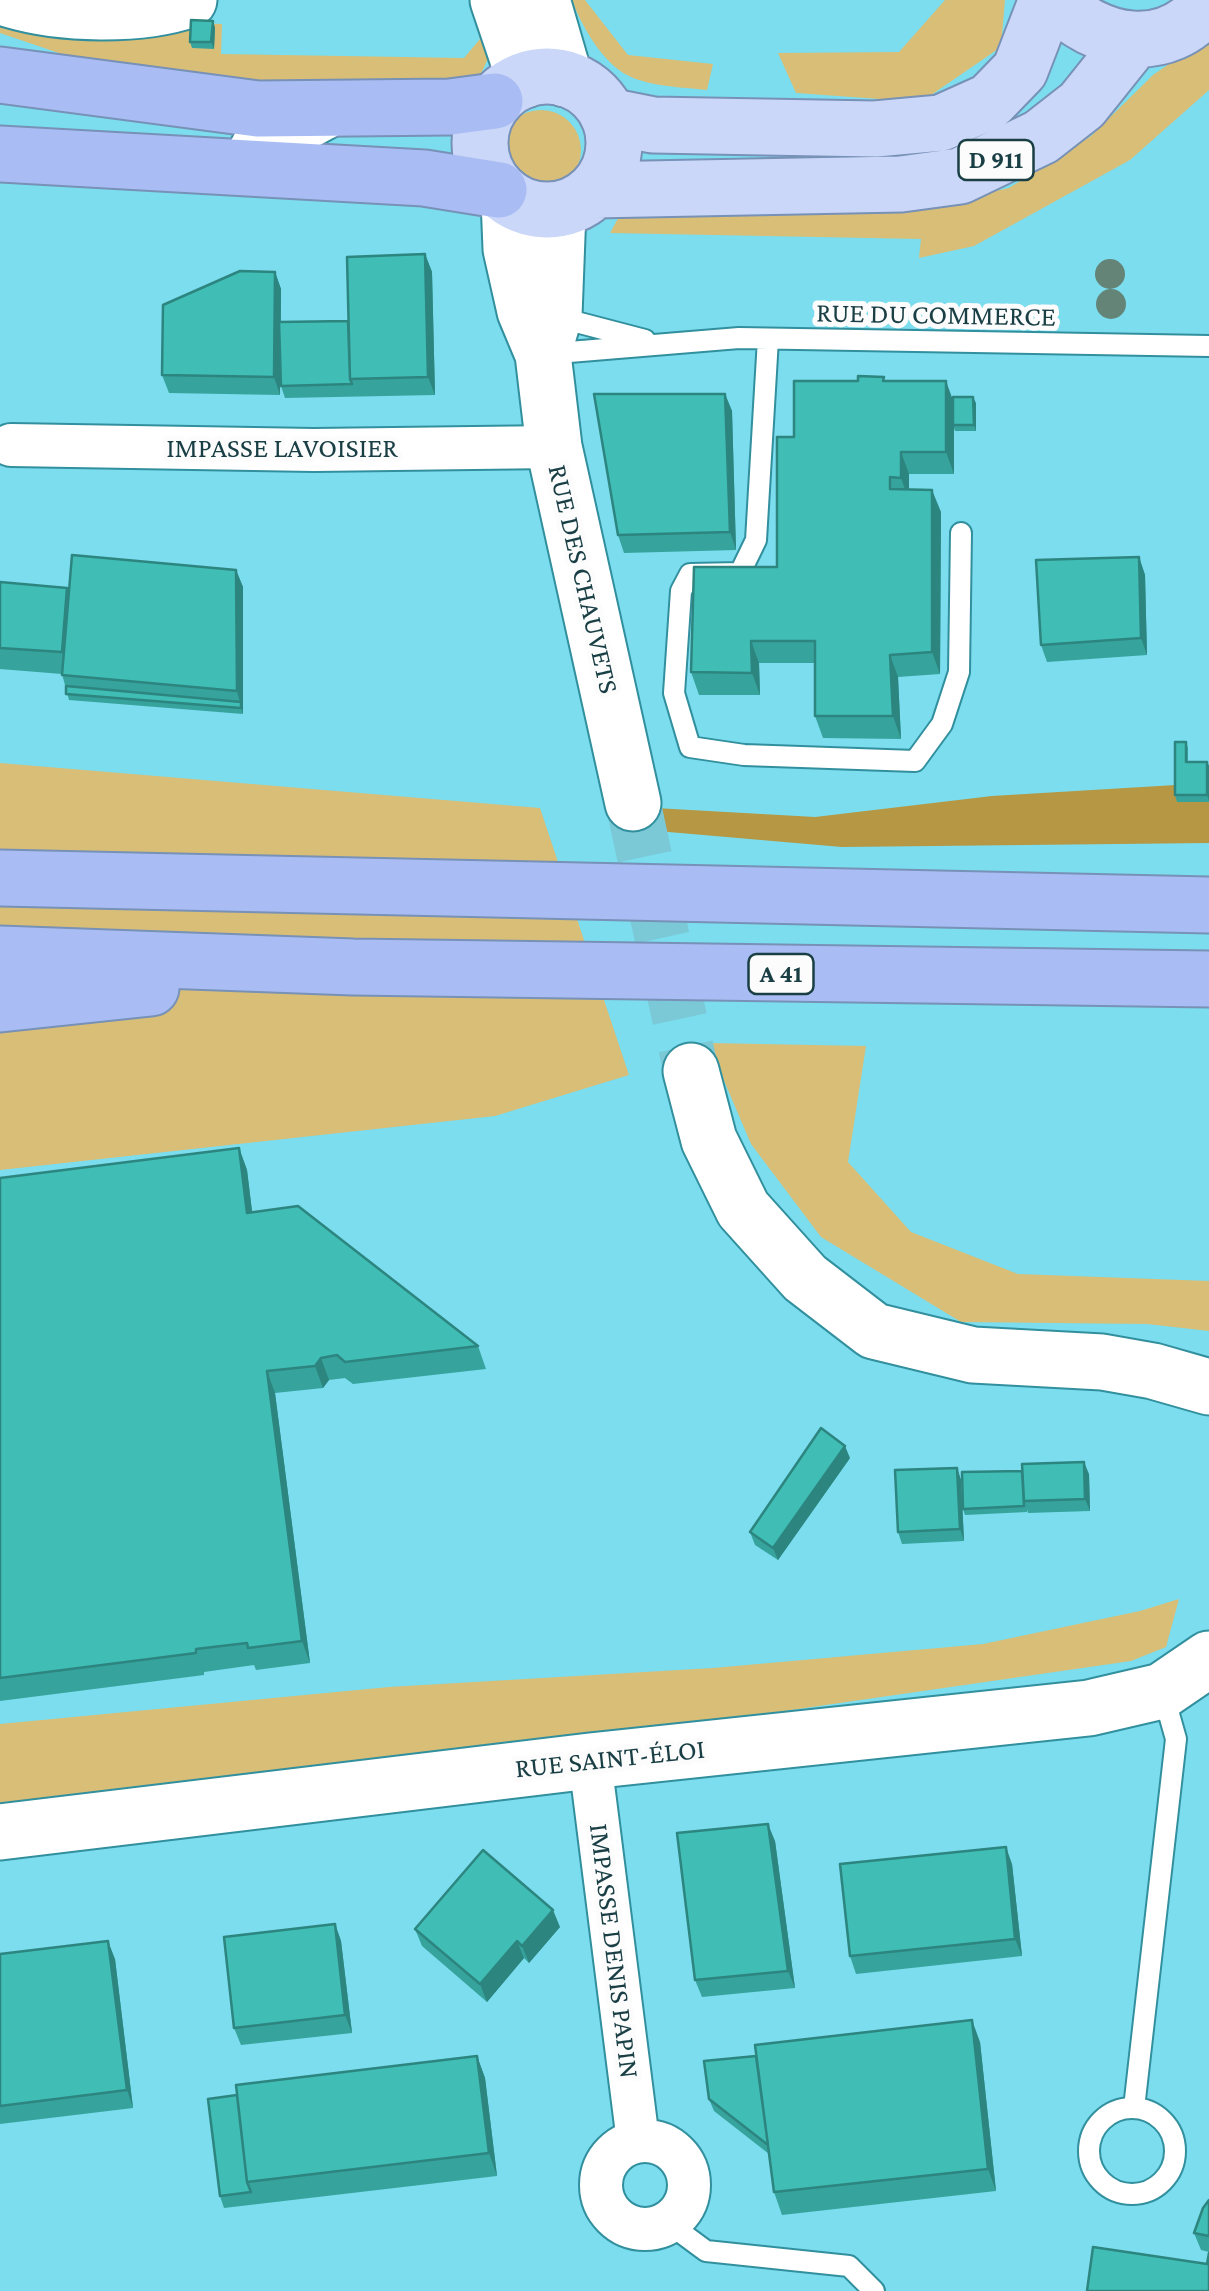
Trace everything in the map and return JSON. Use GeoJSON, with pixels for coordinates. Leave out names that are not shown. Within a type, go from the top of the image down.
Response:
{"type":"FeatureCollection","features":[{"type":"Feature","properties":{"kind":"highway"},"geometry":{"type":"LineString","coordinates":[[0,74],[258,109],[450,107],[528,87]]}},
{"type":"Feature","properties":{"kind":"highway"},"geometry":{"type":"LineString","coordinates":[[0,154],[424,178],[540,197]]}},
{"type":"Feature","properties":{"kind":"highway"},"geometry":{"type":"LineString","coordinates":[[0,874],[82,880],[1209,905]]}},
{"type":"Feature","properties":{"kind":"highway","name":"A 41"},"geometry":{"type":"LineString","coordinates":[[0,954],[353,967],[1209,979]]}},
{"type":"Feature","properties":{"kind":"highway"},"geometry":{"type":"LineString","coordinates":[[0,1004],[353,967]]}},
{"type":"Feature","properties":{"kind":"main road"},"geometry":{"type":"LineString","coordinates":[[24,2],[110,11],[162,10],[189,0]]}},
{"type":"Feature","properties":{"kind":"main road"},"geometry":{"type":"LineString","coordinates":[[498,0],[528,87]]}},
{"type":"Feature","properties":{"kind":"main road"},"geometry":{"type":"LineString","coordinates":[[528,87],[542,0]]}},
{"type":"Feature","properties":{"kind":"main road"},"geometry":{"type":"LineString","coordinates":[[1050,0],[1094,31],[1134,40],[1177,30],[1207,9]]}},
{"type":"Feature","properties":{"kind":"main road","name":"D 911"},"geometry":{"type":"LineString","coordinates":[[608,116],[654,124],[875,130],[941,124],[990,102],[1020,70],[1050,0]]}},
{"type":"Feature","properties":{"kind":"main road","name":"D 911"},"geometry":{"type":"LineString","coordinates":[[540,197],[900,184],[960,176],[1041,137],[1082,104],[1134,40]]}},
{"type":"Feature","properties":{"kind":"main road"},"geometry":{"type":"LineString","coordinates":[[528,87],[583,87],[608,116],[614,135],[607,174],[540,197],[487,175],[480,137],[485,118],[528,87]]}},
{"type":"Feature","properties":{"kind":"main road","name":"RUE DES CHAUVETS"},"geometry":{"type":"LineString","coordinates":[[540,197],[511,249],[525,311],[549,335],[554,447],[633,803]]}},
{"type":"Feature","properties":{"kind":"main road"},"geometry":{"type":"LineString","coordinates":[[691,1071],[709,1140],[743,1209],[806,1278],[874,1331],[973,1355],[1102,1362],[1209,1387]]}},
{"type":"Feature","properties":{"kind":"main road","name":"RUE SAINT-ÉLOI"},"geometry":{"type":"LineString","coordinates":[[0,1832],[590,1761],[1088,1708],[1162,1691],[1209,1659]]}},
{"type":"Feature","properties":{"kind":"street","name":"IMPASSE LAVOISIER"},"geometry":{"type":"LineString","coordinates":[[5,446],[314,450],[554,447]]}},
{"type":"Feature","properties":{"kind":"street","name":"IMPASSE DENIS PAPIN"},"geometry":{"type":"LineString","coordinates":[[590,1761],[638,2142]]}},
{"type":"Feature","properties":{"kind":"street"},"geometry":{"type":"LineString","coordinates":[[638,2142],[653,2142],[667,2147],[686,2170],[687,2199],[668,2222],[640,2229],[626,2225],[606,2206],[602,2179],[614,2154],[638,2142]]}},
{"type":"Feature","properties":{"kind":"lane"},"geometry":{"type":"LineString","coordinates":[[228,167],[245,136],[310,138],[364,110]]}},
{"type":"Feature","properties":{"kind":"lane","name":"RUE DU COMMERCE"},"geometry":{"type":"LineString","coordinates":[[549,335],[661,344],[768,338],[1209,346]]}},
{"type":"Feature","properties":{"kind":"lane","name":"RUE DU COMMERCE"},"geometry":{"type":"LineString","coordinates":[[549,335],[661,344]]}},
{"type":"Feature","properties":{"kind":"lane"},"geometry":{"type":"LineString","coordinates":[[768,338],[756,540],[740,572],[690,574],[681,591],[674,693],[690,747],[744,755],[915,761],[942,724],[959,672],[961,533]]}},
{"type":"Feature","properties":{"kind":"lane"},"geometry":{"type":"LineString","coordinates":[[1134,2108],[1176,1739],[1162,1691]]}},
{"type":"Feature","properties":{"kind":"lane"},"geometry":{"type":"LineString","coordinates":[[1134,2108],[1148,2110],[1159,2118],[1174,2141],[1175,2155],[1164,2180],[1153,2189],[1125,2194],[1100,2180],[1088,2154],[1097,2126],[1119,2109],[1134,2108]]}},
{"type":"Feature","properties":{"kind":"lane"},"geometry":{"type":"LineString","coordinates":[[668,2222],[706,2251],[849,2266],[874,2291]]}},
{"type":"Feature","properties":{"kind":"shaded area"},"geometry":{"type":"Polygon","coordinates":[[[0,0],[1209,0],[1209,2291],[0,2291],[0,0]]]}},
{"type":"Feature","properties":{"kind":"shaded area"},"geometry":{"type":"Polygon","coordinates":[[[476,0],[491,46],[472,91],[352,100],[91,64],[0,33],[0,3],[158,22],[222,24],[221,54],[464,58],[480,39],[470,2],[476,0]]]}},
{"type":"Feature","properties":{"kind":"shaded area"},"geometry":{"type":"Polygon","coordinates":[[[572,0],[585,0],[628,55],[713,64],[707,90],[647,82],[619,70],[594,43],[572,0]]]}},
{"type":"Feature","properties":{"kind":"shaded area"},"geometry":{"type":"Polygon","coordinates":[[[945,0],[1005,0],[1001,47],[921,102],[796,93],[778,53],[899,52],[945,0]]]}},
{"type":"Feature","properties":{"kind":"shaded area"},"geometry":{"type":"Polygon","coordinates":[[[1209,37],[1209,90],[1130,160],[974,246],[919,258],[921,239],[610,233],[626,204],[946,202],[1009,188],[1091,136],[1153,75],[1209,37]]]}},
{"type":"Feature","properties":{"kind":"shaded area"},"geometry":{"type":"Polygon","coordinates":[[[541,110],[556,113],[569,122],[578,135],[578,165],[569,178],[556,187],[541,190],[526,187],[513,178],[504,165],[501,150],[504,135],[513,122],[526,113],[541,110]]]}},
{"type":"Feature","properties":{"kind":"shaded area"},"geometry":{"type":"Polygon","coordinates":[[[0,763],[540,808],[629,1075],[495,1116],[0,1170],[0,763]]]}},
{"type":"Feature","properties":{"kind":"shaded area"},"geometry":{"type":"Polygon","coordinates":[[[1209,783],[1209,843],[842,847],[657,831],[655,808],[815,817],[992,796],[1209,783]]]}},
{"type":"Feature","properties":{"kind":"shaded area"},"geometry":{"type":"Polygon","coordinates":[[[708,1043],[866,1046],[848,1162],[911,1232],[1018,1274],[1209,1281],[1209,1331],[1147,1324],[961,1322],[821,1237],[751,1144],[708,1043]]]}},
{"type":"Feature","properties":{"kind":"shaded area"},"geometry":{"type":"Polygon","coordinates":[[[1179,1599],[1166,1647],[1131,1661],[694,1724],[0,1806],[0,1724],[389,1687],[713,1668],[983,1644],[1179,1599]]]}},
{"type":"Feature","properties":{"kind":"building"},"geometry":{"type":"Polygon","coordinates":[[[191,20],[213,21],[211,42],[190,42],[191,20]]]}},
{"type":"Feature","properties":{"kind":"building"},"geometry":{"type":"Polygon","coordinates":[[[425,254],[428,377],[350,379],[347,257],[425,254]]]}},
{"type":"Feature","properties":{"kind":"building"},"geometry":{"type":"Polygon","coordinates":[[[240,271],[275,272],[274,377],[162,375],[163,305],[240,271]]]}},
{"type":"Feature","properties":{"kind":"building"},"geometry":{"type":"Polygon","coordinates":[[[348,321],[352,384],[281,386],[279,322],[348,321]]]}},
{"type":"Feature","properties":{"kind":"building"},"geometry":{"type":"Polygon","coordinates":[[[858,376],[884,377],[883,381],[946,381],[946,452],[901,452],[901,478],[890,477],[890,489],[932,490],[932,652],[890,655],[893,716],[815,716],[815,641],[751,641],[752,673],[691,672],[694,567],[777,567],[777,437],[794,437],[794,381],[858,381],[858,376]]]}},
{"type":"Feature","properties":{"kind":"building"},"geometry":{"type":"Polygon","coordinates":[[[594,394],[725,394],[730,532],[618,535],[594,394]]]}},
{"type":"Feature","properties":{"kind":"building"},"geometry":{"type":"Polygon","coordinates":[[[953,397],[973,397],[974,425],[953,425],[953,397]]]}},
{"type":"Feature","properties":{"kind":"building"},"geometry":{"type":"Polygon","coordinates":[[[72,555],[236,570],[237,691],[62,675],[72,555]]]}},
{"type":"Feature","properties":{"kind":"building"},"geometry":{"type":"Polygon","coordinates":[[[1139,557],[1141,638],[1041,645],[1036,560],[1139,557]]]}},
{"type":"Feature","properties":{"kind":"building"},"geometry":{"type":"Polygon","coordinates":[[[0,582],[67,588],[62,652],[0,648],[0,582]]]}},
{"type":"Feature","properties":{"kind":"building"},"geometry":{"type":"Polygon","coordinates":[[[66,686],[241,702],[241,708],[66,694],[66,686]]]}},
{"type":"Feature","properties":{"kind":"building"},"geometry":{"type":"Polygon","coordinates":[[[1175,742],[1186,742],[1186,762],[1207,762],[1207,795],[1175,795],[1175,742]]]}},
{"type":"Feature","properties":{"kind":"building"},"geometry":{"type":"Polygon","coordinates":[[[239,1148],[247,1213],[298,1206],[478,1346],[345,1362],[337,1355],[321,1358],[315,1366],[267,1371],[302,1641],[196,1649],[196,1653],[0,1678],[0,1178],[239,1148]]]}},
{"type":"Feature","properties":{"kind":"building"},"geometry":{"type":"Polygon","coordinates":[[[821,1428],[845,1446],[773,1548],[750,1532],[821,1428]]]}},
{"type":"Feature","properties":{"kind":"building"},"geometry":{"type":"Polygon","coordinates":[[[1084,1462],[1085,1499],[1024,1501],[1022,1464],[1084,1462]]]}},
{"type":"Feature","properties":{"kind":"building"},"geometry":{"type":"Polygon","coordinates":[[[957,1468],[960,1529],[898,1532],[895,1470],[957,1468]]]}},
{"type":"Feature","properties":{"kind":"building"},"geometry":{"type":"Polygon","coordinates":[[[1022,1471],[1024,1506],[963,1509],[962,1472],[1022,1471]]]}},
{"type":"Feature","properties":{"kind":"building"},"geometry":{"type":"Polygon","coordinates":[[[768,1824],[788,1971],[695,1980],[677,1833],[768,1824]]]}},
{"type":"Feature","properties":{"kind":"building"},"geometry":{"type":"Polygon","coordinates":[[[1006,1847],[1015,1939],[850,1956],[840,1864],[1006,1847]]]}},
{"type":"Feature","properties":{"kind":"building"},"geometry":{"type":"Polygon","coordinates":[[[483,1850],[553,1910],[522,1946],[517,1941],[480,1984],[415,1929],[483,1850]]]}},
{"type":"Feature","properties":{"kind":"building"},"geometry":{"type":"Polygon","coordinates":[[[335,1924],[345,2015],[234,2028],[224,1937],[335,1924]]]}},
{"type":"Feature","properties":{"kind":"building"},"geometry":{"type":"Polygon","coordinates":[[[108,1941],[127,2090],[0,2106],[0,1954],[108,1941]]]}},
{"type":"Feature","properties":{"kind":"building"},"geometry":{"type":"Polygon","coordinates":[[[972,2020],[988,2169],[774,2192],[755,2045],[972,2020]]]}},
{"type":"Feature","properties":{"kind":"building"},"geometry":{"type":"Polygon","coordinates":[[[477,2056],[489,2153],[247,2182],[236,2085],[477,2056]]]}},
{"type":"Feature","properties":{"kind":"building"},"geometry":{"type":"Polygon","coordinates":[[[756,2056],[768,2145],[709,2099],[704,2061],[756,2056]]]}},
{"type":"Feature","properties":{"kind":"building"},"geometry":{"type":"Polygon","coordinates":[[[237,2095],[251,2192],[220,2196],[208,2099],[237,2095]]]}},
{"type":"Feature","properties":{"kind":"building"},"geometry":{"type":"Polygon","coordinates":[[[1209,2200],[1209,2236],[1194,2233],[1203,2208],[1209,2200]]]}},
{"type":"Feature","properties":{"kind":"building"},"geometry":{"type":"Polygon","coordinates":[[[1093,2247],[1207,2264],[1209,2253],[1209,2291],[1087,2291],[1093,2247]]]}},
{"type":"Feature","properties":{"kind":"tunnel"},"geometry":{"type":"LineString","coordinates":[[633,803],[691,1071]]}}]}
